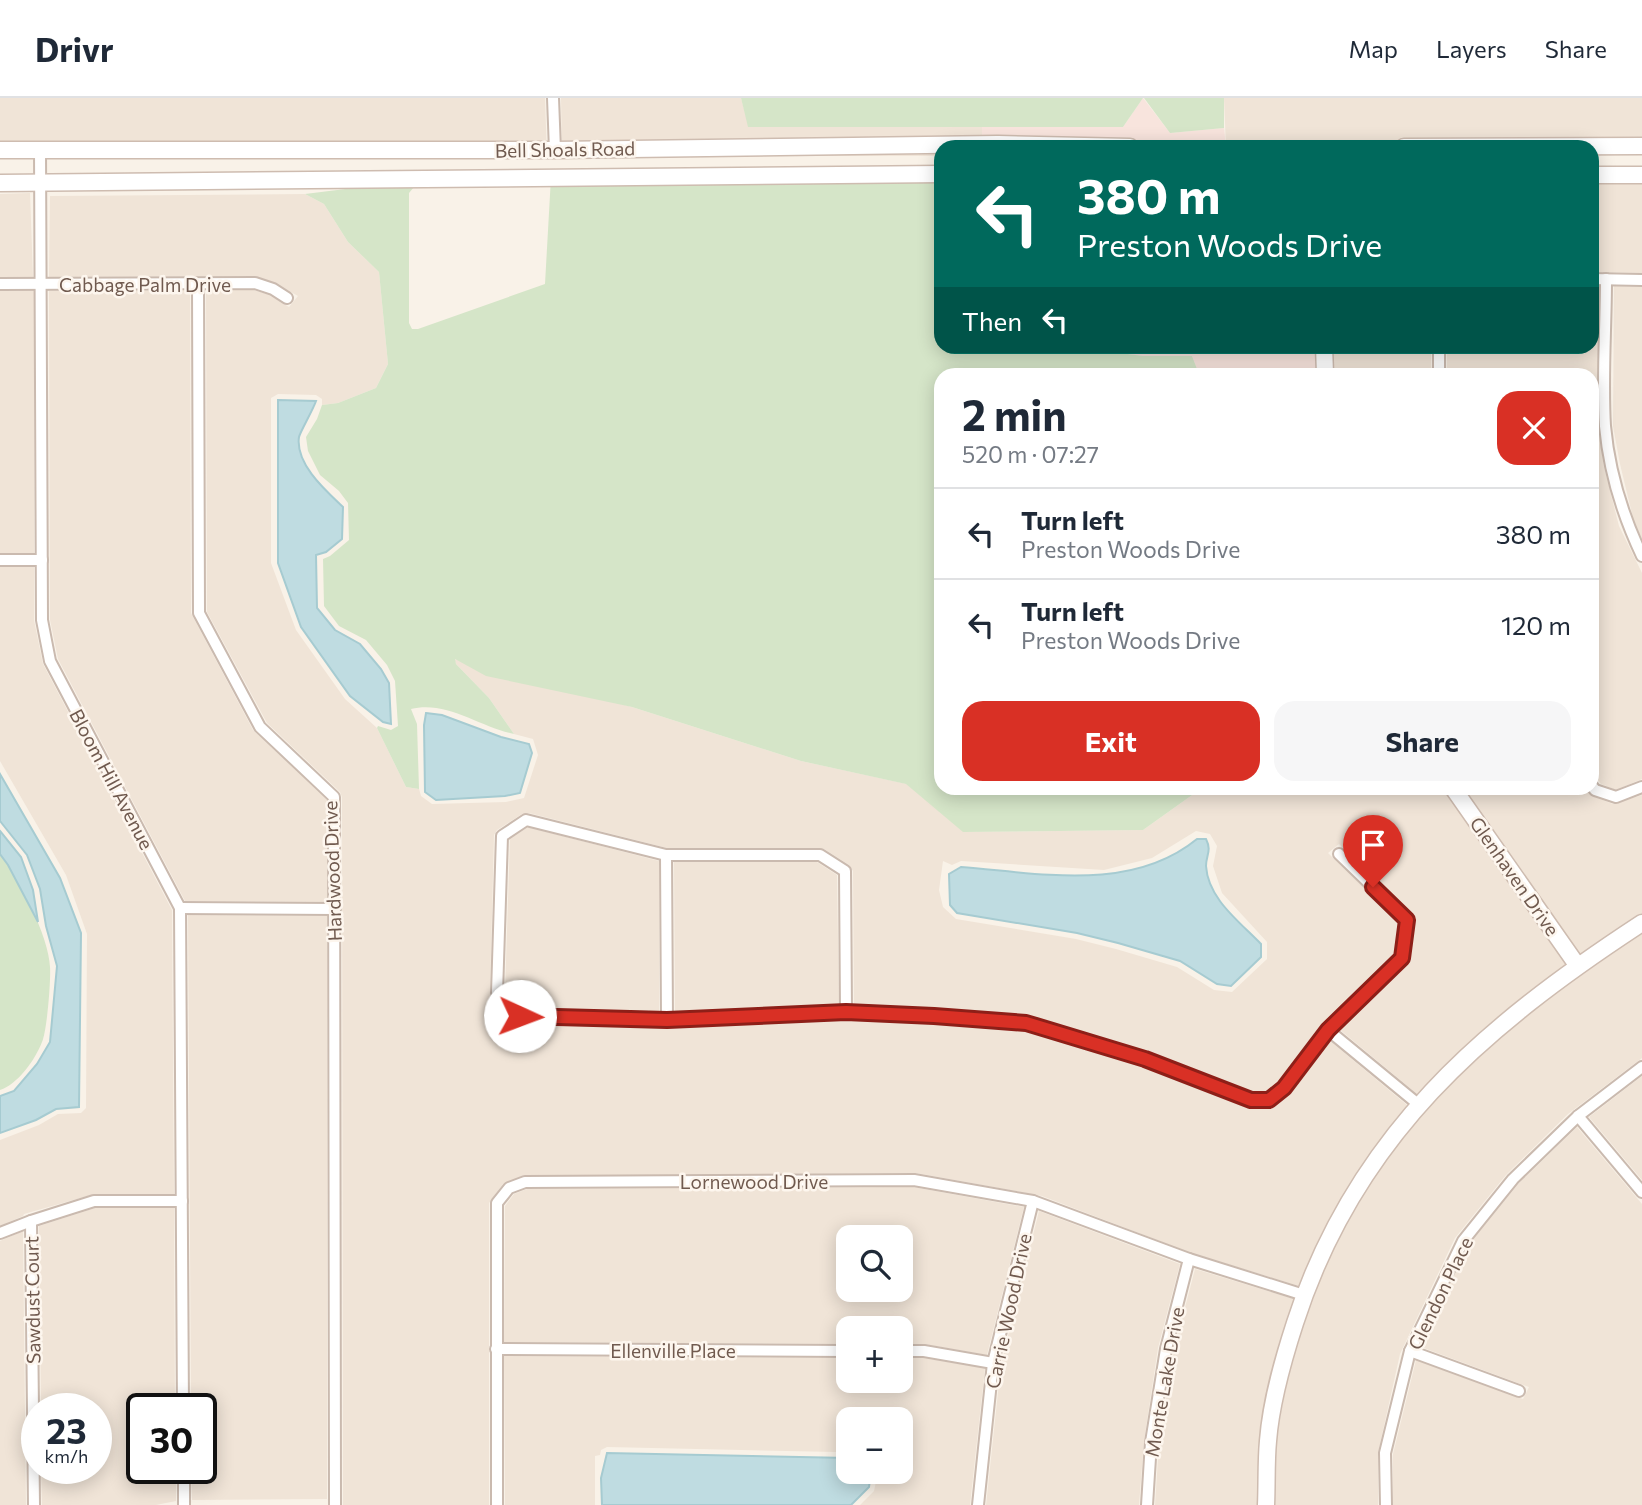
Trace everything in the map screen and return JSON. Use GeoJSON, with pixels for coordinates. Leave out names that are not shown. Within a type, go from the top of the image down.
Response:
{"type":"FeatureCollection","features":[{"type":"Feature","properties":{"kind":"main road","name":"Bell Shoals Road"},"geometry":{"type":"LineString","coordinates":[[0,150],[555,150],[934,144]]}},
{"type":"Feature","properties":{"kind":"main road"},"geometry":{"type":"LineString","coordinates":[[1599,146],[1642,146]]}},
{"type":"Feature","properties":{"kind":"main road","name":"Bell Shoals Road"},"geometry":{"type":"LineString","coordinates":[[0,183],[934,174]]}},
{"type":"Feature","properties":{"kind":"main road"},"geometry":{"type":"LineString","coordinates":[[1599,175],[1642,175]]}},
{"type":"Feature","properties":{"kind":"main road","name":"Glenhaven Drive"},"geometry":{"type":"LineString","coordinates":[[1458,795],[1577,965]]}},
{"type":"Feature","properties":{"kind":"main road"},"geometry":{"type":"LineString","coordinates":[[1266,1505],[1268,1440],[1283,1362],[1304,1295],[1328,1239],[1360,1181],[1418,1104],[1487,1036],[1577,965],[1642,923]]}},
{"type":"Feature","properties":{"kind":"street"},"geometry":{"type":"LineString","coordinates":[[553,98],[555,150]]}},
{"type":"Feature","properties":{"kind":"street","name":"Bloom Hill Avenue"},"geometry":{"type":"LineString","coordinates":[[40,149],[42,620],[50,661],[180,908],[183,1393]]}},
{"type":"Feature","properties":{"kind":"street"},"geometry":{"type":"LineString","coordinates":[[1599,279],[1642,280]]}},
{"type":"Feature","properties":{"kind":"street"},"geometry":{"type":"LineString","coordinates":[[1606,279],[1605,426],[1627,525],[1642,556]]}},
{"type":"Feature","properties":{"kind":"street","name":"Cabbage Palm Drive"},"geometry":{"type":"LineString","coordinates":[[0,284],[255,283],[273,289],[287,298]]}},
{"type":"Feature","properties":{"kind":"street","name":"Hardwood Drive"},"geometry":{"type":"LineString","coordinates":[[198,284],[199,613],[260,727],[334,797],[335,1505]]}},
{"type":"Feature","properties":{"kind":"street"},"geometry":{"type":"LineString","coordinates":[[0,560],[42,560]]}},
{"type":"Feature","properties":{"kind":"street"},"geometry":{"type":"LineString","coordinates":[[1599,791],[1616,797],[1642,787]]}},
{"type":"Feature","properties":{"kind":"street"},"geometry":{"type":"LineString","coordinates":[[846,1012],[845,871],[820,855],[666,855],[526,820],[502,836],[498,993],[520,1016],[667,1020],[846,1012],[1026,1023],[1145,1059],[1251,1100],[1269,1100],[1284,1088],[1328,1030],[1402,958],[1407,920],[1339,854]]}},
{"type":"Feature","properties":{"kind":"street"},"geometry":{"type":"LineString","coordinates":[[666,855],[667,1020]]}},
{"type":"Feature","properties":{"kind":"street"},"geometry":{"type":"LineString","coordinates":[[180,908],[335,909]]}},
{"type":"Feature","properties":{"kind":"street"},"geometry":{"type":"LineString","coordinates":[[1328,1030],[1418,1104]]}},
{"type":"Feature","properties":{"kind":"street","name":"Glendon Place"},"geometry":{"type":"LineString","coordinates":[[1386,1505],[1385,1453],[1410,1350],[1462,1241],[1513,1179],[1578,1116],[1642,1067]]}},
{"type":"Feature","properties":{"kind":"street"},"geometry":{"type":"LineString","coordinates":[[1578,1116],[1642,1192]]}},
{"type":"Feature","properties":{"kind":"street","name":"Lornewood Drive"},"geometry":{"type":"LineString","coordinates":[[497,1505],[497,1203],[509,1188],[525,1182],[914,1180],[1033,1201],[1189,1259],[1304,1295]]}},
{"type":"Feature","properties":{"kind":"street"},"geometry":{"type":"LineString","coordinates":[[0,1233],[94,1201],[182,1201]]}},
{"type":"Feature","properties":{"kind":"street","name":"Carrie Wood Drive"},"geometry":{"type":"LineString","coordinates":[[978,1505],[993,1363],[1033,1201]]}},
{"type":"Feature","properties":{"kind":"street","name":"Sawdust Court"},"geometry":{"type":"LineString","coordinates":[[31,1221],[34,1505]]}},
{"type":"Feature","properties":{"kind":"street","name":"Monte Lake Drive"},"geometry":{"type":"LineString","coordinates":[[1147,1505],[1151,1441],[1166,1349],[1189,1259]]}},
{"type":"Feature","properties":{"kind":"street","name":"Ellenville Place"},"geometry":{"type":"LineString","coordinates":[[496,1349],[836,1351]]}},
{"type":"Feature","properties":{"kind":"street"},"geometry":{"type":"LineString","coordinates":[[1410,1350],[1519,1391]]}},
{"type":"Feature","properties":{"kind":"street"},"geometry":{"type":"LineString","coordinates":[[913,1351],[993,1363]]}},
{"type":"Feature","properties":{"kind":"street"},"geometry":{"type":"LineString","coordinates":[[184,1484],[184,1505]]}},
{"type":"Feature","properties":{"kind":"shaded area"},"geometry":{"type":"Polygon","coordinates":[[[0,98],[545,98],[547,156],[0,158],[0,98]]]}},
{"type":"Feature","properties":{"kind":"shaded area"},"geometry":{"type":"Polygon","coordinates":[[[561,98],[741,98],[749,127],[982,127],[982,140],[934,140],[934,156],[562,156],[561,98]]]}},
{"type":"Feature","properties":{"kind":"shaded area"},"geometry":{"type":"Polygon","coordinates":[[[1143,98],[1170,133],[1224,128],[1225,140],[982,140],[982,127],[1123,127],[1143,98]]]}},
{"type":"Feature","properties":{"kind":"shaded area"},"geometry":{"type":"Polygon","coordinates":[[[1224,98],[1642,98],[1642,153],[1599,148],[1599,140],[1226,140],[1224,98]]]}},
{"type":"Feature","properties":{"kind":"shaded area"},"geometry":{"type":"Polygon","coordinates":[[[1642,180],[1642,273],[1599,272],[1599,182],[1642,180]]]}},
{"type":"Feature","properties":{"kind":"shaded area"},"geometry":{"type":"Polygon","coordinates":[[[30,193],[33,277],[0,277],[0,194],[30,193]]]}},
{"type":"Feature","properties":{"kind":"shaded area"},"geometry":{"type":"Polygon","coordinates":[[[305,194],[324,204],[348,242],[379,272],[388,364],[376,388],[338,403],[322,405],[322,399],[316,395],[278,394],[271,398],[271,563],[296,630],[345,699],[377,728],[406,787],[419,789],[421,796],[432,804],[506,802],[524,798],[538,755],[533,739],[514,734],[489,698],[454,659],[632,707],[801,761],[907,784],[964,832],[1143,830],[1192,795],[1449,795],[1567,964],[1482,1030],[1417,1094],[1339,1029],[1408,963],[1415,921],[1339,844],[1328,853],[1399,922],[1395,955],[1317,1030],[1278,1083],[1266,1093],[1252,1093],[1147,1052],[1028,1017],[854,1005],[853,871],[849,865],[824,849],[667,848],[529,813],[522,814],[497,830],[494,835],[490,993],[514,1021],[520,1023],[675,1027],[846,1018],[1024,1030],[1142,1065],[1251,1107],[1275,1105],[1289,1093],[1329,1040],[1407,1105],[1353,1178],[1321,1235],[1299,1286],[1191,1253],[1042,1196],[916,1173],[522,1176],[503,1184],[489,1203],[489,1505],[343,1505],[342,797],[340,792],[267,723],[207,612],[206,290],[254,290],[289,307],[298,296],[255,276],[49,277],[50,196],[305,194]],[[1196,831],[1152,858],[1104,870],[961,861],[952,865],[943,861],[939,890],[943,907],[956,919],[1076,939],[1116,949],[1177,967],[1214,990],[1232,992],[1267,959],[1267,942],[1222,893],[1213,866],[1217,846],[1210,834],[1196,831]]]}},
{"type":"Feature","properties":{"kind":"shaded area"},"geometry":{"type":"Polygon","coordinates":[[[1614,286],[1642,287],[1642,539],[1634,522],[1613,426],[1614,286]]]}},
{"type":"Feature","properties":{"kind":"shaded area"},"geometry":{"type":"Polygon","coordinates":[[[190,290],[191,613],[253,730],[327,800],[327,902],[185,901],[58,659],[50,620],[49,291],[190,290]]]}},
{"type":"Feature","properties":{"kind":"shaded area"},"geometry":{"type":"Polygon","coordinates":[[[0,291],[34,291],[34,553],[0,553],[0,291]]]}},
{"type":"Feature","properties":{"kind":"shaded area"},"geometry":{"type":"Polygon","coordinates":[[[1126,354],[1317,354],[1317,368],[1197,368],[1192,356],[1126,354]]]}},
{"type":"Feature","properties":{"kind":"shaded area"},"geometry":{"type":"Polygon","coordinates":[[[1332,354],[1431,354],[1431,368],[1333,368],[1332,354]]]}},
{"type":"Feature","properties":{"kind":"shaded area"},"geometry":{"type":"Polygon","coordinates":[[[1447,354],[1598,354],[1598,368],[1447,368],[1447,354]]]}},
{"type":"Feature","properties":{"kind":"shaded area"},"geometry":{"type":"Polygon","coordinates":[[[1599,434],[1604,467],[1619,526],[1642,573],[1642,779],[1616,790],[1601,784],[1599,434]]]}},
{"type":"Feature","properties":{"kind":"shaded area"},"geometry":{"type":"Polygon","coordinates":[[[0,567],[34,567],[34,620],[43,664],[172,910],[174,1194],[91,1195],[24,1214],[0,1226],[0,1140],[39,1125],[58,1114],[81,1113],[86,1108],[87,934],[66,875],[0,761],[0,567]]]}},
{"type":"Feature","properties":{"kind":"shaded area"},"geometry":{"type":"Polygon","coordinates":[[[1467,795],[1591,795],[1613,804],[1642,795],[1642,914],[1579,955],[1467,795]]]}},
{"type":"Feature","properties":{"kind":"shaded area"},"geometry":{"type":"Polygon","coordinates":[[[528,827],[659,861],[659,1013],[524,1009],[505,991],[510,839],[528,827]]]}},
{"type":"Feature","properties":{"kind":"shaded area"},"geometry":{"type":"Polygon","coordinates":[[[674,862],[817,862],[837,875],[839,1005],[675,1013],[674,862]]]}},
{"type":"Feature","properties":{"kind":"shaded area"},"geometry":{"type":"Polygon","coordinates":[[[188,915],[327,916],[327,1499],[192,1500],[192,1484],[217,1484],[217,1393],[191,1393],[188,915]]]}},
{"type":"Feature","properties":{"kind":"shaded area"},"geometry":{"type":"Polygon","coordinates":[[[1642,931],[1642,1058],[1568,1114],[1506,1175],[1455,1238],[1400,1354],[1378,1453],[1378,1505],[1274,1505],[1276,1440],[1290,1363],[1312,1297],[1335,1241],[1367,1185],[1424,1109],[1492,1041],[1582,971],[1642,931]]]}},
{"type":"Feature","properties":{"kind":"shaded area"},"geometry":{"type":"Polygon","coordinates":[[[1642,1076],[1642,1180],[1589,1117],[1642,1076]]]}},
{"type":"Feature","properties":{"kind":"shaded area"},"geometry":{"type":"Polygon","coordinates":[[[1577,1127],[1642,1204],[1642,1505],[1393,1505],[1393,1454],[1416,1360],[1523,1399],[1529,1387],[1421,1347],[1469,1244],[1519,1183],[1577,1127]]]}},
{"type":"Feature","properties":{"kind":"shaded area"},"geometry":{"type":"Polygon","coordinates":[[[913,1187],[1024,1207],[987,1355],[913,1344],[913,1316],[836,1316],[836,1344],[504,1342],[505,1206],[514,1194],[527,1189],[913,1187]]]}},
{"type":"Feature","properties":{"kind":"shaded area"},"geometry":{"type":"Polygon","coordinates":[[[95,1208],[174,1208],[175,1393],[126,1393],[126,1484],[176,1484],[176,1501],[156,1505],[42,1505],[41,1484],[112,1484],[112,1393],[41,1393],[39,1226],[95,1208]]]}},
{"type":"Feature","properties":{"kind":"shaded area"},"geometry":{"type":"Polygon","coordinates":[[[1039,1211],[1180,1264],[1158,1348],[1144,1441],[1139,1505],[986,1505],[1001,1364],[1039,1211]]]}},
{"type":"Feature","properties":{"kind":"shaded area"},"geometry":{"type":"Polygon","coordinates":[[[23,1231],[25,1393],[21,1393],[21,1484],[26,1484],[26,1505],[0,1505],[0,1241],[23,1231]]]}},
{"type":"Feature","properties":{"kind":"shaded area"},"geometry":{"type":"Polygon","coordinates":[[[1195,1269],[1294,1299],[1275,1360],[1260,1439],[1258,1505],[1155,1505],[1159,1442],[1174,1350],[1195,1269]]]}},
{"type":"Feature","properties":{"kind":"shaded area"},"geometry":{"type":"Polygon","coordinates":[[[504,1356],[836,1358],[836,1393],[913,1393],[913,1358],[985,1368],[970,1505],[860,1505],[874,1491],[875,1484],[913,1484],[913,1407],[836,1407],[836,1452],[607,1447],[601,1450],[600,1455],[595,1456],[595,1505],[505,1505],[504,1356]]]}},
{"type":"Feature","properties":{"kind":"green space"},"geometry":{"type":"Polygon","coordinates":[[[741,98],[1143,98],[1123,127],[748,127],[741,98]]]}},
{"type":"Feature","properties":{"kind":"green space"},"geometry":{"type":"Polygon","coordinates":[[[1144,98],[1224,98],[1224,128],[1170,133],[1144,98]]]}},
{"type":"Feature","properties":{"kind":"green space"},"geometry":{"type":"Polygon","coordinates":[[[551,177],[934,182],[934,354],[1192,356],[1197,368],[934,368],[934,795],[1192,795],[1143,830],[963,832],[906,784],[801,761],[632,707],[486,676],[455,659],[456,664],[489,698],[514,734],[450,711],[424,707],[411,709],[417,724],[419,789],[406,787],[377,728],[378,726],[391,730],[398,726],[395,681],[387,665],[366,640],[339,626],[324,606],[323,559],[349,540],[348,503],[339,491],[320,475],[308,451],[306,437],[322,405],[338,403],[376,388],[388,364],[379,272],[348,242],[324,204],[305,194],[434,178],[434,187],[414,187],[409,193],[409,323],[412,329],[545,284],[551,177]]]}},
{"type":"Feature","properties":{"kind":"green space"},"geometry":{"type":"Polygon","coordinates":[[[0,854],[24,892],[39,924],[48,955],[50,974],[42,1042],[25,1070],[13,1083],[0,1090],[0,854]]]}},
{"type":"Feature","properties":{"kind":"water"},"geometry":{"type":"Polygon","coordinates":[[[278,400],[316,401],[300,434],[299,447],[313,476],[343,507],[342,539],[326,552],[316,555],[317,608],[335,630],[360,644],[381,669],[389,683],[391,724],[383,722],[350,696],[301,627],[278,563],[278,400]]]}},
{"type":"Feature","properties":{"kind":"water"},"geometry":{"type":"Polygon","coordinates":[[[426,713],[442,715],[501,737],[529,744],[532,753],[520,793],[436,800],[425,792],[426,713]]]}},
{"type":"Feature","properties":{"kind":"water"},"geometry":{"type":"Polygon","coordinates":[[[0,774],[60,878],[81,933],[79,1107],[56,1109],[36,1120],[0,1133],[0,1096],[14,1091],[37,1064],[50,1042],[57,966],[46,926],[40,889],[27,855],[0,821],[0,774]]]}},
{"type":"Feature","properties":{"kind":"water"},"geometry":{"type":"Polygon","coordinates":[[[0,831],[21,857],[33,890],[38,922],[0,854],[0,831]]]}},
{"type":"Feature","properties":{"kind":"water"},"geometry":{"type":"Polygon","coordinates":[[[1197,839],[1206,839],[1208,843],[1206,866],[1212,889],[1235,918],[1261,944],[1261,957],[1231,986],[1217,984],[1180,961],[1118,943],[1077,933],[957,913],[950,905],[949,874],[961,867],[1053,875],[1114,873],[1143,867],[1171,856],[1197,839]]]}},
{"type":"Feature","properties":{"kind":"water"},"geometry":{"type":"Polygon","coordinates":[[[607,1453],[836,1458],[836,1484],[869,1484],[851,1505],[602,1505],[601,1478],[607,1453]]]}},
{"type":"Feature","properties":{"kind":"route"},"geometry":{"type":"LineString","coordinates":[[520,1016],[667,1020],[846,1012],[1026,1023],[1145,1059],[1251,1100],[1269,1100],[1284,1088],[1328,1030],[1402,958],[1407,920],[1373,887]]}}]}
